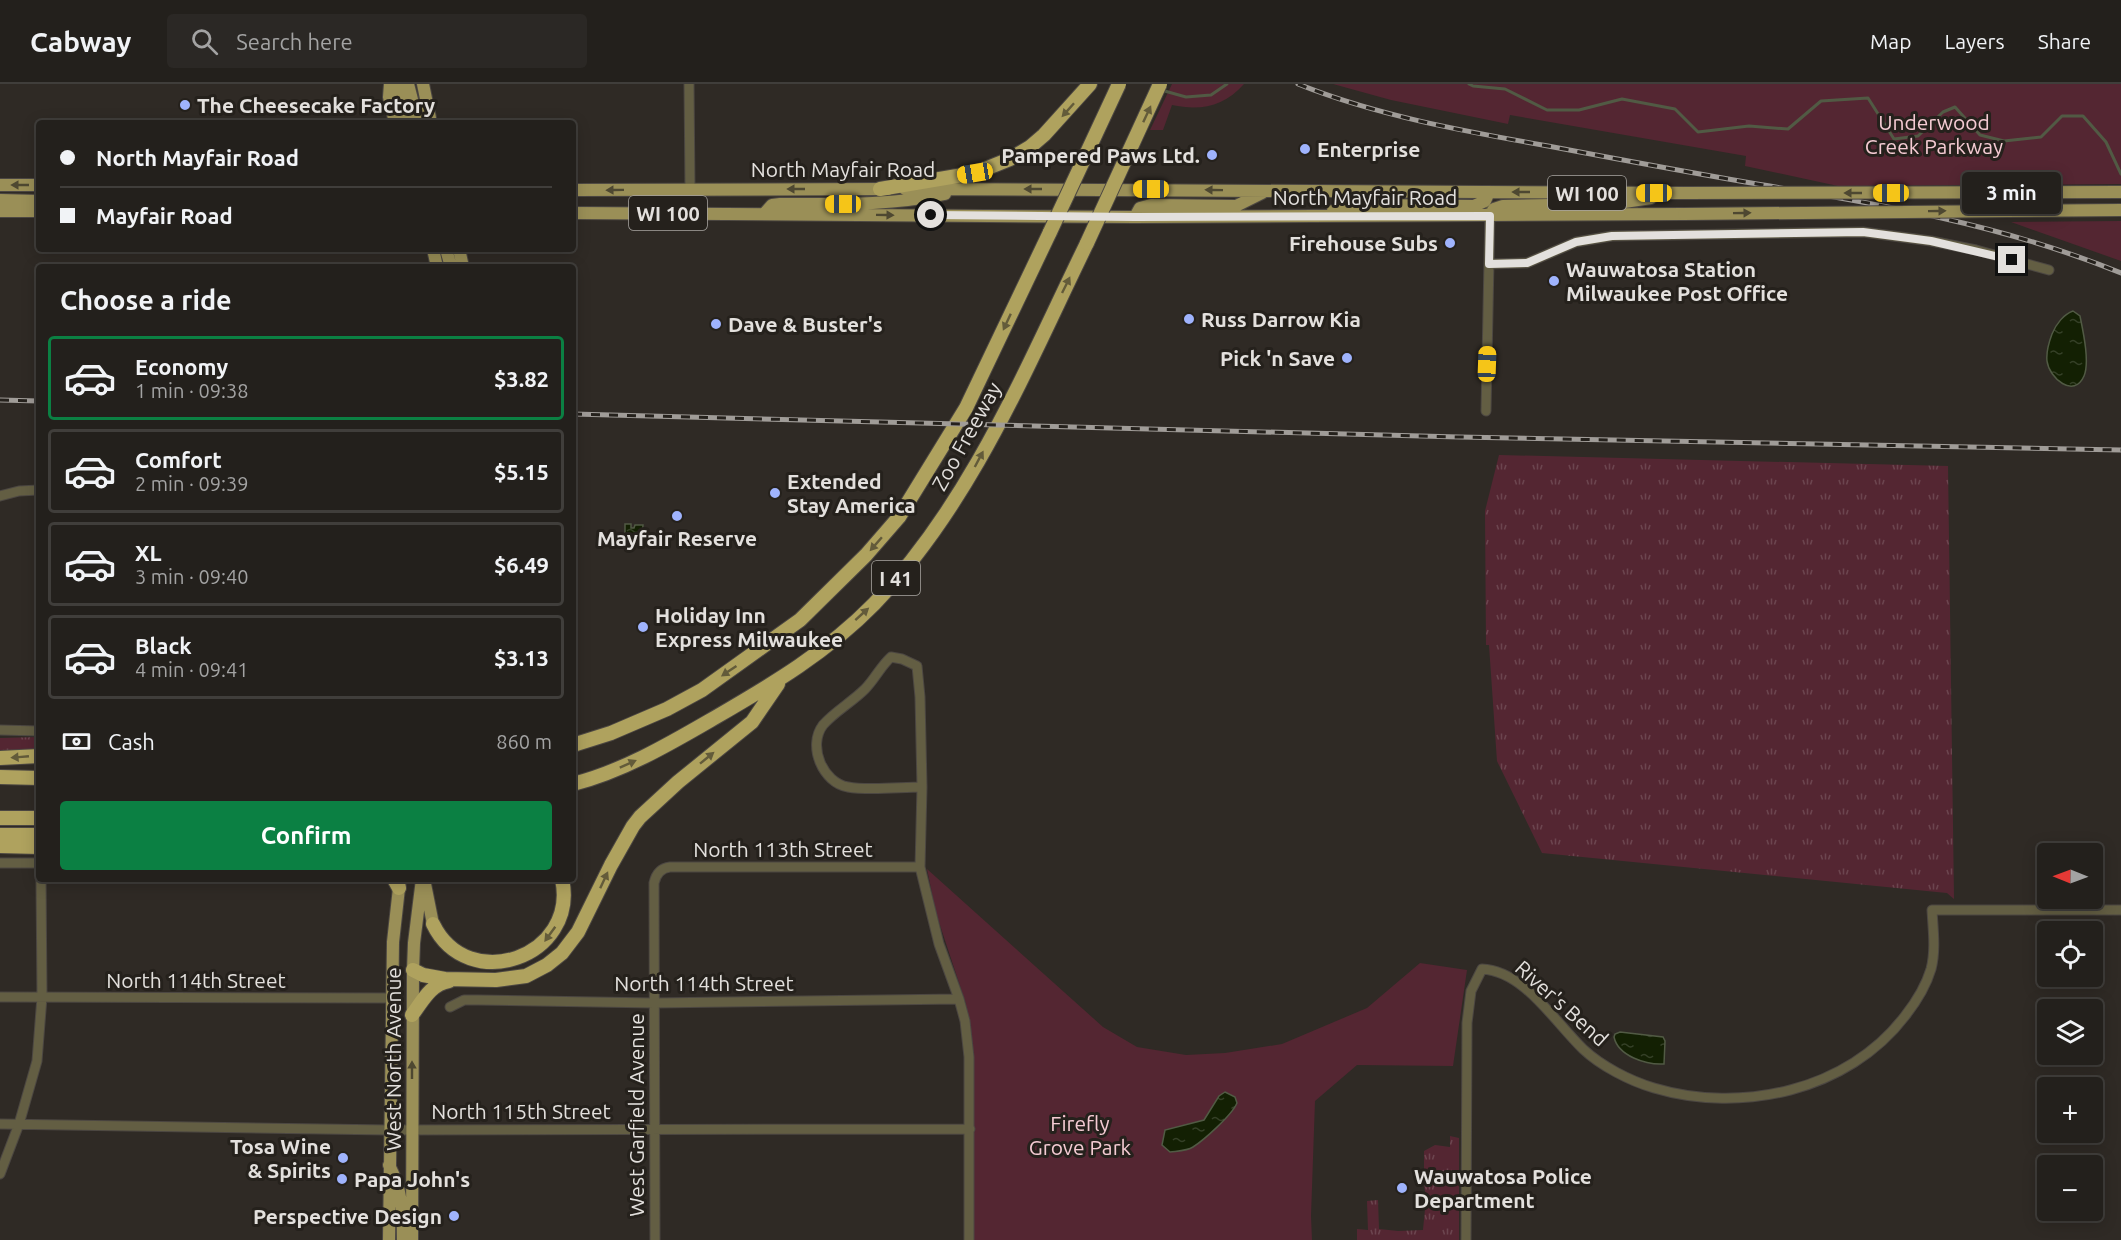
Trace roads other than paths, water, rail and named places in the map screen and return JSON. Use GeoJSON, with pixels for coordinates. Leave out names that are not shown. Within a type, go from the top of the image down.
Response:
{"type":"FeatureCollection","features":[{"type":"Feature","properties":{"kind":"highway"},"geometry":{"type":"LineString","coordinates":[[880,189],[975,173],[1010,159],[1044,135],[1090,84]]}},
{"type":"Feature","properties":{"kind":"highway","name":"Zoo Freeway"},"geometry":{"type":"LineString","coordinates":[[576,744],[611,733],[667,709],[702,690],[800,620],[866,555],[899,517],[966,408],[1119,84]]}},
{"type":"Feature","properties":{"kind":"highway","name":"Zoo Freeway"},"geometry":{"type":"LineString","coordinates":[[576,783],[648,755],[781,680],[831,643],[874,604],[917,553],[966,484],[1014,393],[1087,243],[1160,84]]}},
{"type":"Feature","properties":{"kind":"highway"},"geometry":{"type":"LineString","coordinates":[[413,970],[423,975],[456,980],[507,979],[526,976],[548,965],[562,953],[581,927],[633,826],[670,789],[752,722],[781,680]]}},
{"type":"Feature","properties":{"kind":"highway"},"geometry":{"type":"LineString","coordinates":[[0,758],[36,756]]}},
{"type":"Feature","properties":{"kind":"highway"},"geometry":{"type":"LineString","coordinates":[[0,777],[36,778]]}},
{"type":"Feature","properties":{"kind":"highway"},"geometry":{"type":"LineString","coordinates":[[0,818],[36,818]]}},
{"type":"Feature","properties":{"kind":"highway"},"geometry":{"type":"LineString","coordinates":[[0,835],[36,835]]}},
{"type":"Feature","properties":{"kind":"highway"},"geometry":{"type":"LineString","coordinates":[[0,846],[36,847]]}},
{"type":"Feature","properties":{"kind":"highway"},"geometry":{"type":"LineString","coordinates":[[433,924],[451,948],[465,957],[489,963],[519,958],[537,948],[553,933],[563,908],[562,882]]}},
{"type":"Feature","properties":{"kind":"highway"},"geometry":{"type":"LineString","coordinates":[[412,1015],[435,986],[456,980]]}},
{"type":"Feature","properties":{"kind":"main road"},"geometry":{"type":"LineString","coordinates":[[390,84],[389,97],[394,120]]}},
{"type":"Feature","properties":{"kind":"main road"},"geometry":{"type":"LineString","coordinates":[[399,84],[405,120]]}},
{"type":"Feature","properties":{"kind":"main road"},"geometry":{"type":"LineString","coordinates":[[408,84],[417,120]]}},
{"type":"Feature","properties":{"kind":"main road"},"geometry":{"type":"LineString","coordinates":[[423,84],[430,120]]}},
{"type":"Feature","properties":{"kind":"main road"},"geometry":{"type":"LineString","coordinates":[[0,185],[36,185]]}},
{"type":"Feature","properties":{"kind":"main road"},"geometry":{"type":"LineString","coordinates":[[764,214],[772,205],[780,204],[881,204],[918,200],[969,189]]}},
{"type":"Feature","properties":{"kind":"main road","name":"North Mayfair Road"},"geometry":{"type":"LineString","coordinates":[[576,190],[2121,192]]}},
{"type":"Feature","properties":{"kind":"main road"},"geometry":{"type":"LineString","coordinates":[[1135,217],[1140,208],[1151,205],[1236,206],[1266,191]]}},
{"type":"Feature","properties":{"kind":"main road"},"geometry":{"type":"LineString","coordinates":[[1308,216],[1367,205],[1474,206],[1485,201],[1490,192]]}},
{"type":"Feature","properties":{"kind":"main road"},"geometry":{"type":"LineString","coordinates":[[1490,216],[1494,209],[1503,206],[1611,204],[1681,193]]}},
{"type":"Feature","properties":{"kind":"main road"},"geometry":{"type":"LineString","coordinates":[[0,200],[36,209]]}},
{"type":"Feature","properties":{"kind":"main road"},"geometry":{"type":"LineString","coordinates":[[0,211],[36,209]]}},
{"type":"Feature","properties":{"kind":"main road","name":"North Mayfair Road"},"geometry":{"type":"LineString","coordinates":[[576,213],[1135,217],[2121,210]]}},
{"type":"Feature","properties":{"kind":"main road"},"geometry":{"type":"LineString","coordinates":[[438,252],[448,264]]}},
{"type":"Feature","properties":{"kind":"main road","name":"West North Avenue"},"geometry":{"type":"LineString","coordinates":[[389,1240],[392,998],[398,882]]}},
{"type":"Feature","properties":{"kind":"main road","name":"West North Avenue"},"geometry":{"type":"LineString","coordinates":[[412,1240],[413,970],[414,943],[423,882]]}},
{"type":"Feature","properties":{"kind":"main road"},"geometry":{"type":"LineString","coordinates":[[424,882],[433,924]]}},
{"type":"Feature","properties":{"kind":"main road"},"geometry":{"type":"LineString","coordinates":[[394,934],[403,961],[413,970]]}},
{"type":"Feature","properties":{"kind":"main road"},"geometry":{"type":"LineString","coordinates":[[389,1164],[398,1180],[403,1202],[403,1240]]}},
{"type":"Feature","properties":{"kind":"street"},"geometry":{"type":"LineString","coordinates":[[689,84],[690,189]]}},
{"type":"Feature","properties":{"kind":"street"},"geometry":{"type":"LineString","coordinates":[[1486,411],[1490,192]]}},
{"type":"Feature","properties":{"kind":"street"},"geometry":{"type":"LineString","coordinates":[[1489,264],[1527,263],[1576,242],[1612,236],[1863,232],[1956,246],[2049,270]]}},
{"type":"Feature","properties":{"kind":"street"},"geometry":{"type":"LineString","coordinates":[[0,496],[19,491],[36,490]]}},
{"type":"Feature","properties":{"kind":"street"},"geometry":{"type":"LineString","coordinates":[[922,787],[848,788],[835,783],[825,774],[818,757],[818,739],[822,726],[866,688],[880,666],[891,657],[917,666],[921,697],[922,787],[920,867],[939,944],[965,1021],[969,1057],[969,1240]]}},
{"type":"Feature","properties":{"kind":"street"},"geometry":{"type":"LineString","coordinates":[[0,730],[36,730]]}},
{"type":"Feature","properties":{"kind":"street"},"geometry":{"type":"LineString","coordinates":[[0,863],[36,863]]}},
{"type":"Feature","properties":{"kind":"street","name":"North 113th Street"},"geometry":{"type":"LineString","coordinates":[[654,883],[660,871],[670,867],[920,867]]}},
{"type":"Feature","properties":{"kind":"street"},"geometry":{"type":"LineString","coordinates":[[0,1174],[19,1124],[37,1061],[42,998],[40,882]]}},
{"type":"Feature","properties":{"kind":"street","name":"West Garfield Avenue"},"geometry":{"type":"LineString","coordinates":[[654,883],[655,1240]]}},
{"type":"Feature","properties":{"kind":"street","name":"River's Bend"},"geometry":{"type":"LineString","coordinates":[[1466,1240],[1467,1023],[1471,991],[1482,969],[1502,972],[1512,978],[1530,993],[1585,1051],[1630,1079],[1651,1088],[1698,1097],[1756,1097],[1793,1089],[1827,1078],[1850,1065],[1888,1035],[1914,1004],[1932,966],[1934,945],[1932,910],[2121,910]]}},
{"type":"Feature","properties":{"kind":"street","name":"North 114th Street"},"geometry":{"type":"LineString","coordinates":[[0,997],[392,998]]}},
{"type":"Feature","properties":{"kind":"street","name":"North 114th Street"},"geometry":{"type":"LineString","coordinates":[[450,1007],[464,1000],[654,1003],[959,999]]}},
{"type":"Feature","properties":{"kind":"street","name":"North 115th Street"},"geometry":{"type":"LineString","coordinates":[[0,1124],[389,1130],[970,1129]]}},
{"type":"Feature","properties":{"kind":"water"},"geometry":{"type":"Polygon","coordinates":[[[2073,311],[2080,316],[2086,370],[2080,383],[2068,386],[2062,384],[2052,374],[2047,354],[2056,327],[2063,317],[2073,311]]]}},
{"type":"Feature","properties":{"kind":"water"},"geometry":{"type":"Polygon","coordinates":[[[625,524],[631,524],[631,528],[635,525],[643,525],[639,542],[631,542],[625,536],[625,524]]]}},
{"type":"Feature","properties":{"kind":"water"},"geometry":{"type":"Polygon","coordinates":[[[1620,1032],[1663,1037],[1665,1041],[1664,1064],[1641,1061],[1627,1054],[1617,1044],[1614,1037],[1620,1032]]]}},
{"type":"Feature","properties":{"kind":"water"},"geometry":{"type":"Polygon","coordinates":[[[1225,1092],[1235,1097],[1237,1103],[1224,1120],[1204,1139],[1182,1151],[1170,1152],[1162,1145],[1165,1130],[1204,1120],[1219,1096],[1225,1092]]]}},
{"type":"Feature","properties":{"kind":"waterway"},"geometry":{"type":"LineString","coordinates":[[1161,90],[1186,97],[1211,95],[1227,84]]}},
{"type":"Feature","properties":{"kind":"waterway"},"geometry":{"type":"LineString","coordinates":[[1469,84],[1505,89],[1547,110],[1579,110],[1622,99],[1675,109],[1698,132],[1749,126],[1788,129],[1821,101],[1868,98],[1894,139],[1918,136],[1943,112],[1955,107],[1980,135],[2004,141],[2041,137],[2062,116],[2083,116],[2106,142],[2121,174]]}},
{"type":"Feature","properties":{"kind":"railway"},"geometry":{"type":"LineString","coordinates":[[1298,84],[1390,114],[1453,128],[1942,218],[2032,242],[2121,273]]}},
{"type":"Feature","properties":{"kind":"railway"},"geometry":{"type":"LineString","coordinates":[[0,400],[36,401]]}},
{"type":"Feature","properties":{"kind":"railway"},"geometry":{"type":"LineString","coordinates":[[576,414],[1459,437],[2121,450]]}},
{"type":"Feature","properties":{"kind":"place","name":"The Cheesecake Factory"},"geometry":{"type":"Point","coordinates":[185,105]}},
{"type":"Feature","properties":{"kind":"place","name":"Enterprise"},"geometry":{"type":"Point","coordinates":[1305,149]}},
{"type":"Feature","properties":{"kind":"place","name":"Pampered Paws Ltd."},"geometry":{"type":"Point","coordinates":[1212,155]}},
{"type":"Feature","properties":{"kind":"place","name":"Firehouse Subs"},"geometry":{"type":"Point","coordinates":[1450,243]}},
{"type":"Feature","properties":{"kind":"place","name":"Wauwatosa Station Milwaukee Post Office"},"geometry":{"type":"Point","coordinates":[1554,281]}},
{"type":"Feature","properties":{"kind":"place","name":"Russ Darrow Kia"},"geometry":{"type":"Point","coordinates":[1189,319]}},
{"type":"Feature","properties":{"kind":"place","name":"Dave & Buster's"},"geometry":{"type":"Point","coordinates":[716,324]}},
{"type":"Feature","properties":{"kind":"place","name":"Pick 'n Save"},"geometry":{"type":"Point","coordinates":[1347,358]}},
{"type":"Feature","properties":{"kind":"place","name":"Extended Stay America"},"geometry":{"type":"Point","coordinates":[775,493]}},
{"type":"Feature","properties":{"kind":"place","name":"Mayfair Reserve"},"geometry":{"type":"Point","coordinates":[677,516]}},
{"type":"Feature","properties":{"kind":"place","name":"Holiday Inn Express Milwaukee"},"geometry":{"type":"Point","coordinates":[643,627]}},
{"type":"Feature","properties":{"kind":"place","name":"Tosa Wine & Spirits"},"geometry":{"type":"Point","coordinates":[343,1158]}},
{"type":"Feature","properties":{"kind":"place","name":"Papa John's"},"geometry":{"type":"Point","coordinates":[342,1179]}},
{"type":"Feature","properties":{"kind":"place","name":"Wauwatosa Police Department"},"geometry":{"type":"Point","coordinates":[1402,1188]}},
{"type":"Feature","properties":{"kind":"place","name":"Perspective Design"},"geometry":{"type":"Point","coordinates":[454,1216]}},
{"type":"Feature","properties":{"kind":"park label","name":"Underwood Creek Parkway"},"geometry":{"type":"Point","coordinates":[1934,134]}},
{"type":"Feature","properties":{"kind":"park label","name":"Firefly Grove Park"},"geometry":{"type":"Point","coordinates":[1080,1135]}}]}
